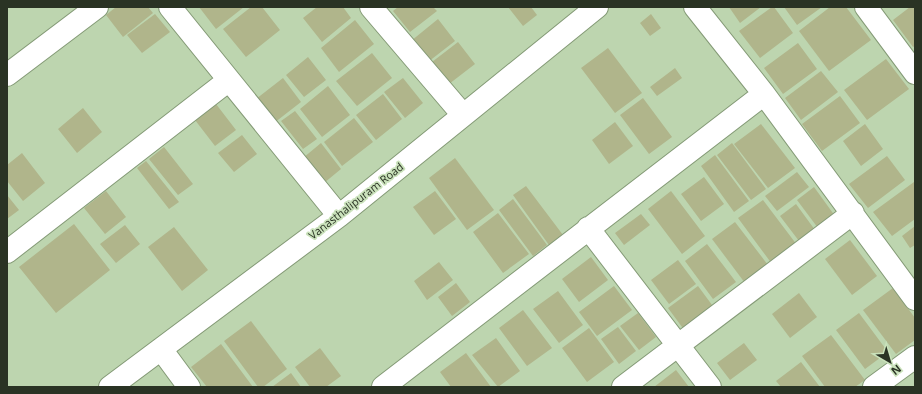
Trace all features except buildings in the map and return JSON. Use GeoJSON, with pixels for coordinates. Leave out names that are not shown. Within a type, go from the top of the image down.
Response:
{"type":"FeatureCollection","features":[{"type":"Feature","properties":{"kind":"street"},"geometry":{"type":"LineString","coordinates":[[7,75],[97,7]]}},
{"type":"Feature","properties":{"kind":"street"},"geometry":{"type":"LineString","coordinates":[[170,7],[338,216]]}},
{"type":"Feature","properties":{"kind":"street"},"geometry":{"type":"LineString","coordinates":[[371,7],[462,116]]}},
{"type":"Feature","properties":{"kind":"street","name":"Vanasthalipuram Road"},"geometry":{"type":"LineString","coordinates":[[110,387],[338,216],[597,7]]}},
{"type":"Feature","properties":{"kind":"street"},"geometry":{"type":"LineString","coordinates":[[695,7],[764,94],[915,299]]}},
{"type":"Feature","properties":{"kind":"street"},"geometry":{"type":"LineString","coordinates":[[871,9],[915,73]]}},
{"type":"Feature","properties":{"kind":"street"},"geometry":{"type":"LineString","coordinates":[[7,252],[229,80]]}},
{"type":"Feature","properties":{"kind":"street"},"geometry":{"type":"LineString","coordinates":[[383,387],[764,94]]}},
{"type":"Feature","properties":{"kind":"street"},"geometry":{"type":"LineString","coordinates":[[623,387],[853,213]]}},
{"type":"Feature","properties":{"kind":"street"},"geometry":{"type":"LineString","coordinates":[[588,228],[710,387]]}},
{"type":"Feature","properties":{"kind":"street"},"geometry":{"type":"LineString","coordinates":[[161,349],[189,387]]}},
{"type":"Feature","properties":{"kind":"street"},"geometry":{"type":"LineString","coordinates":[[874,387],[915,357]]}}]}
